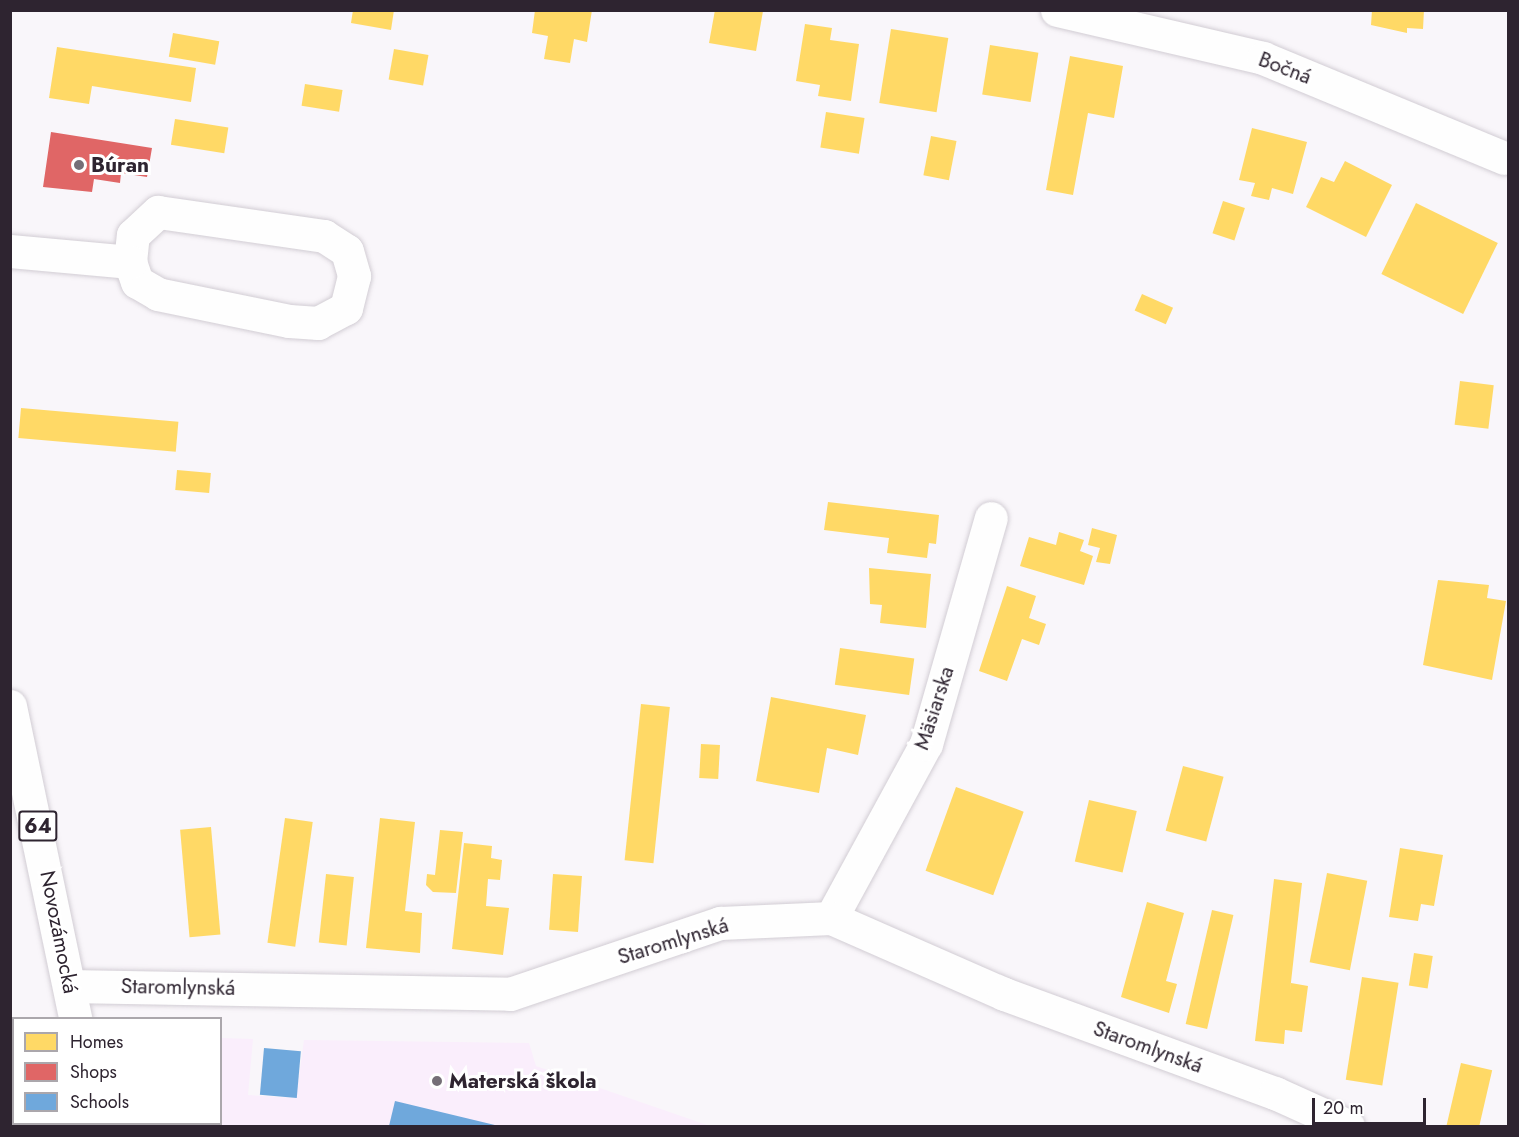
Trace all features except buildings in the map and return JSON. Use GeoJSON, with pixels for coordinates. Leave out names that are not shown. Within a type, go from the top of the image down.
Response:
{"type":"FeatureCollection","features":[{"type":"Feature","properties":{"kind":"street","name":"Bočná"},"geometry":{"type":"LineString","coordinates":[[1057,10],[1263,58],[1504,158]]}},
{"type":"Feature","properties":{"kind":"street"},"geometry":{"type":"LineString","coordinates":[[158,212],[324,236],[347,251],[354,276],[346,308],[318,323],[299,322],[158,294],[137,282],[130,262],[134,235],[158,212]]}},
{"type":"Feature","properties":{"kind":"street"},"geometry":{"type":"LineString","coordinates":[[10,251],[130,262]]}},
{"type":"Feature","properties":{"kind":"street","name":"Mäsiarska"},"geometry":{"type":"LineString","coordinates":[[831,918],[926,744],[991,518]]}},
{"type":"Feature","properties":{"kind":"street","name":"Novozámocká"},"geometry":{"type":"LineString","coordinates":[[10,706],[18,765],[70,986],[75,1017]]}},
{"type":"Feature","properties":{"kind":"street","name":"Staromlynská"},"geometry":{"type":"LineString","coordinates":[[70,986],[510,994],[720,923],[831,918],[1004,994],[1275,1093],[1348,1126]]}},
{"type":"Feature","properties":{"kind":"shaded area","name":"Materská škola"},"geometry":{"type":"Polygon","coordinates":[[[222,1038],[253,1039],[248,1095],[296,1098],[304,1040],[529,1043],[536,1066],[710,1126],[136,1126],[222,1125],[222,1038]]]}},
{"type":"Feature","properties":{"kind":"place","name":"Búran"},"geometry":{"type":"Point","coordinates":[79,165]}},
{"type":"Feature","properties":{"kind":"place","name":"Materská škola"},"geometry":{"type":"Point","coordinates":[437,1081]}}]}
